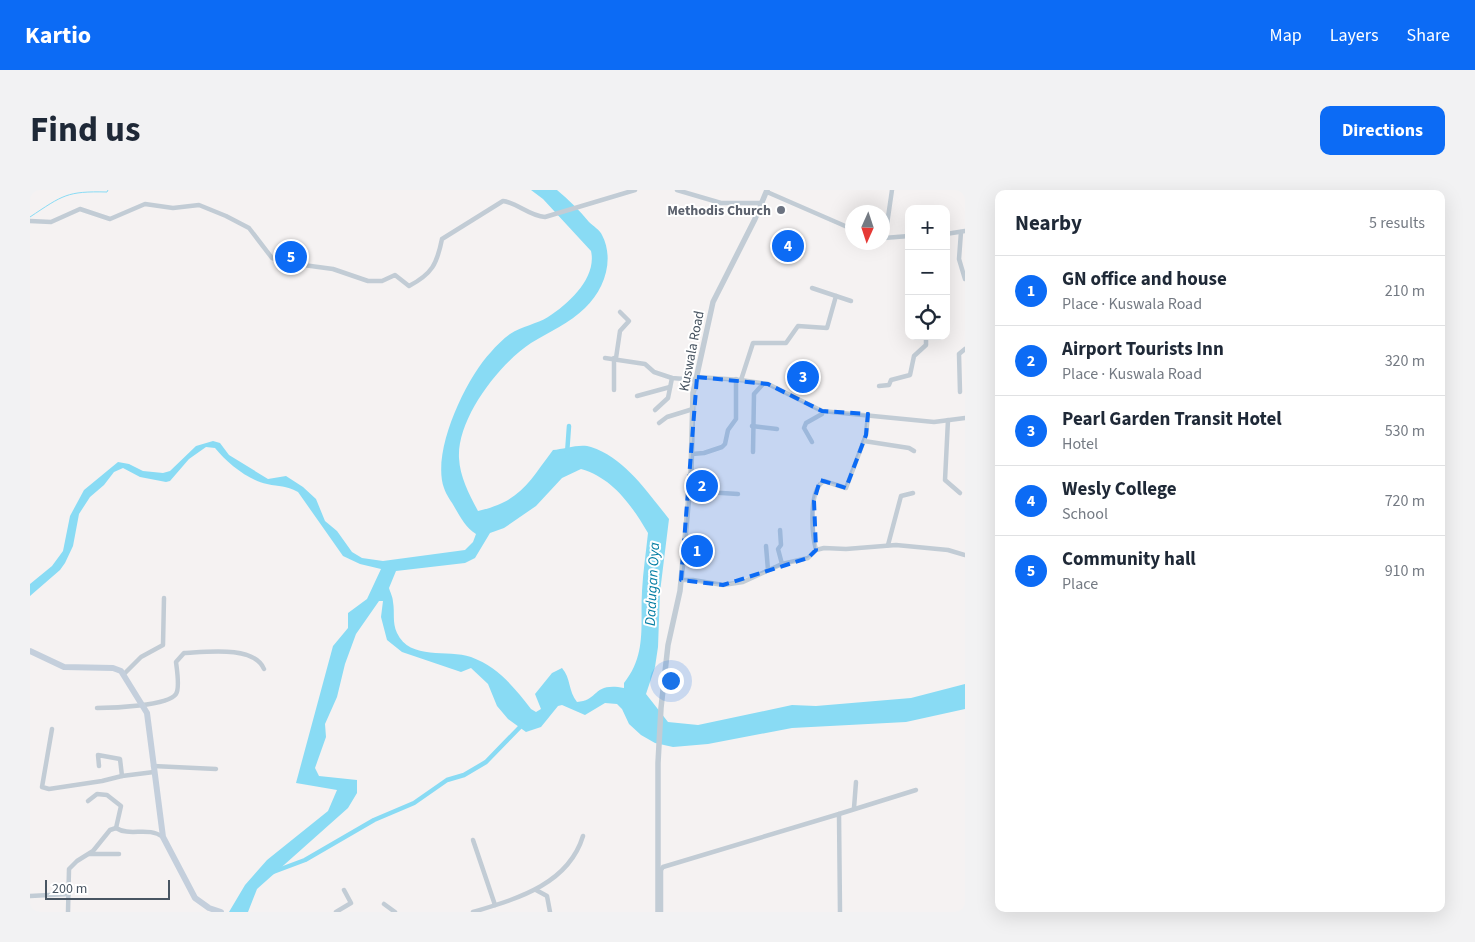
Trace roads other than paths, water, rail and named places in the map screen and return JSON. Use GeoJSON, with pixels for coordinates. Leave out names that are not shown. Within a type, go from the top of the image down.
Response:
{"type":"FeatureCollection","features":[{"type":"Feature","properties":{"kind":"main road"},"geometry":{"type":"LineString","coordinates":[[30,651],[64,667],[113,668],[124,674],[147,713],[163,837],[195,898],[209,908],[222,912]]}},
{"type":"Feature","properties":{"kind":"street"},"geometry":{"type":"LineString","coordinates":[[31,221],[51,222],[80,208],[110,219],[145,204],[173,208],[199,205],[249,228],[272,258],[281,262],[333,270],[368,280],[382,281],[395,275],[409,286],[432,270],[438,259],[442,239],[503,201],[510,202],[531,214],[545,217],[635,190]]}},
{"type":"Feature","properties":{"kind":"street"},"geometry":{"type":"LineString","coordinates":[[677,190],[721,202],[762,203]]}},
{"type":"Feature","properties":{"kind":"street"},"geometry":{"type":"LineString","coordinates":[[890,205],[892,190]]}},
{"type":"Feature","properties":{"kind":"street"},"geometry":{"type":"LineString","coordinates":[[767,191],[845,226]]}},
{"type":"Feature","properties":{"kind":"street","name":"Kuswala Road"},"geometry":{"type":"LineString","coordinates":[[660,912],[658,763],[661,708],[668,645],[681,580],[692,454],[693,409],[697,379],[713,302],[767,191]]}},
{"type":"Feature","properties":{"kind":"street"},"geometry":{"type":"LineString","coordinates":[[950,234],[963,232],[959,258],[965,279]]}},
{"type":"Feature","properties":{"kind":"street"},"geometry":{"type":"LineString","coordinates":[[890,238],[905,236]]}},
{"type":"Feature","properties":{"kind":"street"},"geometry":{"type":"LineString","coordinates":[[812,288],[851,300]]}},
{"type":"Feature","properties":{"kind":"street"},"geometry":{"type":"LineString","coordinates":[[692,454],[704,453],[722,447],[725,444],[728,430],[736,419],[739,380],[753,343],[786,343],[798,326],[802,325],[827,328],[836,296]]}},
{"type":"Feature","properties":{"kind":"street"},"geometry":{"type":"LineString","coordinates":[[614,390],[615,358],[620,331],[629,321],[620,312]]}},
{"type":"Feature","properties":{"kind":"street"},"geometry":{"type":"LineString","coordinates":[[879,386],[889,385],[891,380],[910,376],[912,359],[926,345],[926,340]]}},
{"type":"Feature","properties":{"kind":"street"},"geometry":{"type":"LineString","coordinates":[[960,392],[959,354],[965,349]]}},
{"type":"Feature","properties":{"kind":"street"},"geometry":{"type":"LineString","coordinates":[[605,358],[645,364],[654,372],[672,378],[739,380],[763,384],[783,391],[822,411],[868,414],[934,422],[965,418]]}},
{"type":"Feature","properties":{"kind":"street"},"geometry":{"type":"LineString","coordinates":[[655,410],[668,398],[672,378]]}},
{"type":"Feature","properties":{"kind":"street"},"geometry":{"type":"LineString","coordinates":[[752,452],[754,394],[763,384]]}},
{"type":"Feature","properties":{"kind":"street"},"geometry":{"type":"LineString","coordinates":[[637,396],[670,387]]}},
{"type":"Feature","properties":{"kind":"street"},"geometry":{"type":"LineString","coordinates":[[659,423],[667,417],[693,409]]}},
{"type":"Feature","properties":{"kind":"street"},"geometry":{"type":"LineString","coordinates":[[812,442],[806,433],[806,423],[822,414],[822,411]]}},
{"type":"Feature","properties":{"kind":"street"},"geometry":{"type":"LineString","coordinates":[[816,550],[812,526],[814,501],[818,489],[824,482],[846,488],[864,441],[868,414]]}},
{"type":"Feature","properties":{"kind":"street"},"geometry":{"type":"LineString","coordinates":[[948,420],[945,480],[960,493]]}},
{"type":"Feature","properties":{"kind":"street"},"geometry":{"type":"LineString","coordinates":[[752,426],[776,429]]}},
{"type":"Feature","properties":{"kind":"street"},"geometry":{"type":"LineString","coordinates":[[864,441],[909,448],[914,451]]}},
{"type":"Feature","properties":{"kind":"street"},"geometry":{"type":"LineString","coordinates":[[689,491],[738,494]]}},
{"type":"Feature","properties":{"kind":"street"},"geometry":{"type":"LineString","coordinates":[[888,545],[901,496],[912,493]]}},
{"type":"Feature","properties":{"kind":"street"},"geometry":{"type":"LineString","coordinates":[[780,530],[781,545],[778,550],[782,564]]}},
{"type":"Feature","properties":{"kind":"street"},"geometry":{"type":"LineString","coordinates":[[681,580],[723,585],[743,582],[782,564],[803,560],[816,550],[888,545],[948,550],[965,555]]}},
{"type":"Feature","properties":{"kind":"street"},"geometry":{"type":"LineString","coordinates":[[766,546],[768,570]]}},
{"type":"Feature","properties":{"kind":"street"},"geometry":{"type":"LineString","coordinates":[[124,674],[141,657],[163,645],[164,598]]}},
{"type":"Feature","properties":{"kind":"street"},"geometry":{"type":"LineString","coordinates":[[97,708],[144,706],[176,694],[176,662],[184,654],[215,651],[240,653],[253,656],[261,662],[264,669]]}},
{"type":"Feature","properties":{"kind":"street"},"geometry":{"type":"LineString","coordinates":[[52,729],[42,787],[49,790],[102,781],[154,769],[216,769]]}},
{"type":"Feature","properties":{"kind":"street"},"geometry":{"type":"LineString","coordinates":[[99,766],[98,755],[120,759],[122,776]]}},
{"type":"Feature","properties":{"kind":"street"},"geometry":{"type":"LineString","coordinates":[[854,808],[856,782]]}},
{"type":"Feature","properties":{"kind":"street"},"geometry":{"type":"LineString","coordinates":[[660,912],[661,870],[663,867],[916,790]]}},
{"type":"Feature","properties":{"kind":"street"},"geometry":{"type":"LineString","coordinates":[[88,800],[97,794],[107,795],[121,806],[116,828]]}},
{"type":"Feature","properties":{"kind":"street"},"geometry":{"type":"LineString","coordinates":[[839,814],[840,912]]}},
{"type":"Feature","properties":{"kind":"street"},"geometry":{"type":"LineString","coordinates":[[68,912],[69,869],[76,861],[88,854],[110,830],[116,828],[124,832],[157,833],[163,837]]}},
{"type":"Feature","properties":{"kind":"street"},"geometry":{"type":"LineString","coordinates":[[473,912],[536,890],[564,870],[583,836]]}},
{"type":"Feature","properties":{"kind":"street"},"geometry":{"type":"LineString","coordinates":[[473,840],[495,905]]}},
{"type":"Feature","properties":{"kind":"street"},"geometry":{"type":"LineString","coordinates":[[88,854],[119,854]]}},
{"type":"Feature","properties":{"kind":"street"},"geometry":{"type":"LineString","coordinates":[[336,912],[351,902],[344,890]]}},
{"type":"Feature","properties":{"kind":"street"},"geometry":{"type":"LineString","coordinates":[[536,890],[548,896],[550,912]]}},
{"type":"Feature","properties":{"kind":"street"},"geometry":{"type":"LineString","coordinates":[[30,896],[69,894]]}},
{"type":"Feature","properties":{"kind":"street"},"geometry":{"type":"LineString","coordinates":[[384,904],[395,912]]}},
{"type":"Feature","properties":{"kind":"water","name":"Dadugan Oya"},"geometry":{"type":"Polygon","coordinates":[[[531,190],[557,190],[600,231],[608,254],[606,274],[598,293],[592,301],[566,323],[519,352],[494,378],[472,410],[460,442],[459,458],[463,479],[478,511],[493,507],[514,496],[530,481],[553,450],[577,446],[591,447],[615,459],[635,477],[669,519],[660,592],[658,647],[655,667],[646,694],[668,722],[698,725],[792,705],[816,706],[911,698],[965,684],[965,709],[906,722],[792,728],[708,744],[673,747],[655,743],[641,735],[629,724],[622,709],[617,704],[605,703],[585,715],[562,705],[558,706],[541,727],[526,732],[508,719],[497,706],[488,684],[471,668],[461,672],[402,652],[387,640],[381,617],[383,601],[379,601],[356,634],[345,664],[337,697],[325,724],[326,737],[315,768],[319,776],[357,780],[357,793],[348,808],[257,889],[248,912],[229,912],[245,885],[267,860],[328,811],[337,790],[296,783],[333,646],[348,628],[348,613],[367,599],[381,569],[360,564],[343,556],[298,492],[290,488],[267,484],[253,479],[232,465],[215,448],[206,447],[189,459],[170,481],[166,482],[140,477],[123,468],[114,472],[104,485],[90,497],[79,514],[73,546],[60,570],[30,596],[30,584],[52,566],[63,551],[70,516],[84,490],[118,462],[129,464],[143,471],[163,473],[170,471],[196,446],[213,441],[220,443],[229,455],[268,479],[286,476],[303,487],[316,499],[325,521],[337,531],[352,552],[362,558],[383,561],[465,550],[473,542],[476,534],[469,529],[448,496],[441,473],[442,455],[453,416],[471,379],[493,350],[507,336],[544,319],[573,297],[586,280],[592,261],[591,251],[543,199],[531,190]],[[581,469],[562,478],[536,506],[504,528],[490,533],[475,558],[465,563],[396,571],[389,588],[393,600],[395,629],[403,642],[420,651],[462,655],[481,661],[505,678],[531,709],[536,712],[541,709],[535,694],[552,673],[562,668],[577,702],[589,699],[606,688],[624,688],[624,683],[636,661],[641,639],[642,584],[648,533],[620,494],[603,479],[581,469]]]}},
{"type":"Feature","properties":{"kind":"waterway"},"geometry":{"type":"LineString","coordinates":[[30,217],[66,196],[83,192],[107,192],[108,190]]}},
{"type":"Feature","properties":{"kind":"waterway"},"geometry":{"type":"LineString","coordinates":[[567,454],[569,426]]}},
{"type":"Feature","properties":{"kind":"waterway"},"geometry":{"type":"LineString","coordinates":[[273,872],[305,860],[374,820],[414,803],[447,780],[464,775],[486,762],[522,725]]}},
{"type":"Feature","properties":{"kind":"place","name":"Methodis Church"},"geometry":{"type":"Point","coordinates":[781,210]}},
{"type":"Feature","properties":{"kind":"place","name":"Wesly College"},"geometry":{"type":"Point","coordinates":[788,246]}},
{"type":"Feature","properties":{"kind":"place","name":"Community hall"},"geometry":{"type":"Point","coordinates":[291,257]}},
{"type":"Feature","properties":{"kind":"place","name":"Pearl Garden Transit Hotel"},"geometry":{"type":"Point","coordinates":[803,377]}},
{"type":"Feature","properties":{"kind":"place","name":"Airport Tourists Inn"},"geometry":{"type":"Point","coordinates":[702,486]}},
{"type":"Feature","properties":{"kind":"place","name":"GN office and house"},"geometry":{"type":"Point","coordinates":[697,551]}}]}
